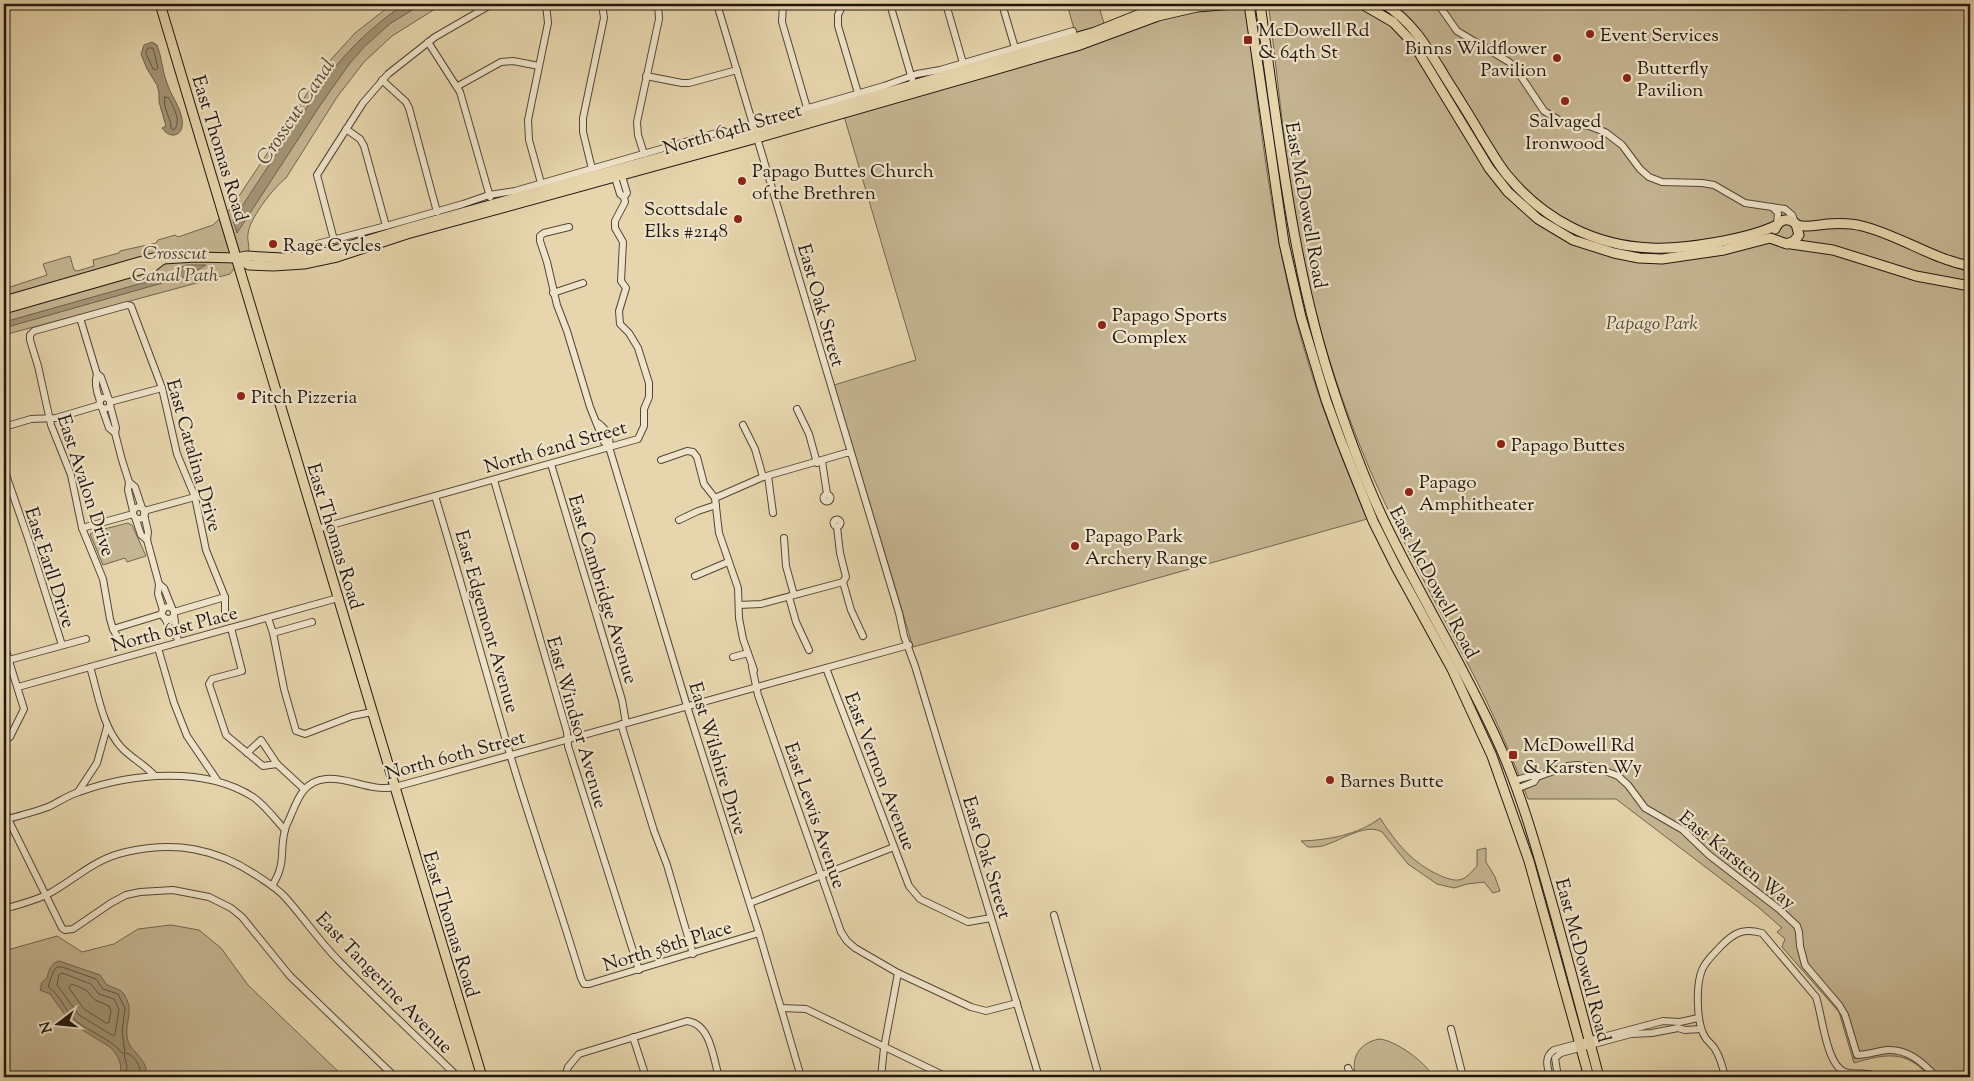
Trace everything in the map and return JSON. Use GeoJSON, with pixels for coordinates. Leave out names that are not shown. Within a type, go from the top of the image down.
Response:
{"type":"FeatureCollection","features":[{"type":"Feature","properties":{"kind":"main road","name":"East Thomas Road"},"geometry":{"type":"LineString","coordinates":[[160,4],[482,1077]]}},
{"type":"Feature","properties":{"kind":"main road","name":"North 64th Street"},"geometry":{"type":"LineString","coordinates":[[913,84],[1083,44],[1176,4]]}},
{"type":"Feature","properties":{"kind":"main road","name":"North 64th Street"},"geometry":{"type":"LineString","coordinates":[[4,301],[153,258],[163,260],[223,257],[237,258],[249,265],[304,264],[491,203],[617,173],[756,134],[913,84],[1148,16],[1197,7],[1234,4]]}},
{"type":"Feature","properties":{"kind":"main road","name":"East McDowell Road"},"geometry":{"type":"LineString","coordinates":[[1250,4],[1284,243],[1300,317],[1326,400],[1340,442],[1374,523],[1452,669],[1481,730],[1523,842],[1589,1077]]}},
{"type":"Feature","properties":{"kind":"main road","name":"East McDowell Road"},"geometry":{"type":"LineString","coordinates":[[1260,4],[1294,237],[1312,322],[1350,438],[1376,504],[1415,583],[1468,680],[1497,740],[1515,785],[1540,860],[1599,1077]]}},
{"type":"Feature","properties":{"kind":"main road"},"geometry":{"type":"LineString","coordinates":[[1362,4],[1393,22],[1413,43],[1490,168],[1508,192],[1538,219],[1564,235],[1602,250],[1632,257],[1653,258],[1678,258],[1724,250],[1765,238],[1833,250],[1916,276],[1970,286]]}},
{"type":"Feature","properties":{"kind":"main road"},"geometry":{"type":"LineString","coordinates":[[1384,4],[1406,20],[1423,41],[1507,175],[1535,204],[1564,224],[1588,236],[1611,243],[1657,249],[1689,246],[1740,237],[1761,232],[1787,219],[1806,227],[1835,224],[1859,225],[1954,262],[1970,266]]}},
{"type":"Feature","properties":{"kind":"main road","name":"North 64th Street"},"geometry":{"type":"LineString","coordinates":[[617,173],[738,136],[756,134]]}},
{"type":"Feature","properties":{"kind":"main road"},"geometry":{"type":"LineString","coordinates":[[1777,224],[1775,234],[1783,242]]}},
{"type":"Feature","properties":{"kind":"main road"},"geometry":{"type":"LineString","coordinates":[[1783,242],[1797,238],[1799,231],[1796,224]]}},
{"type":"Feature","properties":{"kind":"main road","name":"North 64th Street"},"geometry":{"type":"LineString","coordinates":[[4,309],[154,266],[163,260]]}},
{"type":"Feature","properties":{"kind":"main road"},"geometry":{"type":"LineString","coordinates":[[1481,730],[1486,733],[1506,782],[1515,785]]}},
{"type":"Feature","properties":{"kind":"street"},"geometry":{"type":"LineString","coordinates":[[334,240],[317,175],[346,129],[369,95],[403,60],[428,42],[492,4]]}},
{"type":"Feature","properties":{"kind":"street"},"geometry":{"type":"LineString","coordinates":[[541,183],[529,140],[528,120],[548,23],[546,4]]}},
{"type":"Feature","properties":{"kind":"street"},"geometry":{"type":"LineString","coordinates":[[592,169],[583,132],[583,118],[604,18],[602,4]]}},
{"type":"Feature","properties":{"kind":"street"},"geometry":{"type":"LineString","coordinates":[[644,154],[638,135],[637,122],[659,19],[658,4]]}},
{"type":"Feature","properties":{"kind":"street","name":"East Oak Street"},"geometry":{"type":"LineString","coordinates":[[717,4],[850,453],[900,614],[904,636],[909,645],[1039,1077]]}},
{"type":"Feature","properties":{"kind":"street"},"geometry":{"type":"LineString","coordinates":[[784,4],[782,22],[806,108]]}},
{"type":"Feature","properties":{"kind":"street"},"geometry":{"type":"LineString","coordinates":[[843,4],[838,15],[838,26],[858,93]]}},
{"type":"Feature","properties":{"kind":"street"},"geometry":{"type":"LineString","coordinates":[[890,4],[913,84]]}},
{"type":"Feature","properties":{"kind":"street"},"geometry":{"type":"LineString","coordinates":[[946,4],[963,63]]}},
{"type":"Feature","properties":{"kind":"street"},"geometry":{"type":"LineString","coordinates":[[1002,4],[1015,48]]}},
{"type":"Feature","properties":{"kind":"street"},"geometry":{"type":"LineString","coordinates":[[1438,4],[1457,31],[1496,54],[1516,69],[1544,111],[1562,122],[1589,126],[1606,132],[1622,145],[1640,170],[1649,177],[1662,182],[1714,185],[1740,201],[1782,207],[1788,210],[1796,224]]}},
{"type":"Feature","properties":{"kind":"street","name":"North 64th Street"},"geometry":{"type":"LineString","coordinates":[[774,118],[858,93],[913,84],[963,63],[1073,31],[1074,38]]}},
{"type":"Feature","properties":{"kind":"street"},"geometry":{"type":"LineString","coordinates":[[428,42],[458,86],[491,203]]}},
{"type":"Feature","properties":{"kind":"street"},"geometry":{"type":"LineString","coordinates":[[458,86],[500,62],[513,60],[539,66]]}},
{"type":"Feature","properties":{"kind":"street"},"geometry":{"type":"LineString","coordinates":[[646,76],[689,83],[737,70]]}},
{"type":"Feature","properties":{"kind":"street"},"geometry":{"type":"LineString","coordinates":[[382,80],[406,102],[437,212]]}},
{"type":"Feature","properties":{"kind":"street"},"geometry":{"type":"LineString","coordinates":[[346,129],[360,139],[364,146],[386,226]]}},
{"type":"Feature","properties":{"kind":"street","name":"North 64th Street"},"geometry":{"type":"LineString","coordinates":[[309,246],[437,212],[491,203],[515,190],[723,131],[738,136]]}},
{"type":"Feature","properties":{"kind":"street","name":"North 62nd Street"},"geometry":{"type":"LineString","coordinates":[[317,528],[638,439],[644,426],[644,409],[649,397],[649,383],[638,348],[629,333],[620,324],[618,311],[626,288],[621,281],[623,242],[615,228],[614,221],[625,202],[624,197],[620,194],[617,173]]}},
{"type":"Feature","properties":{"kind":"street"},"geometry":{"type":"LineString","coordinates":[[1772,206],[1778,213],[1777,224]]}},
{"type":"Feature","properties":{"kind":"street","name":"East Wilshire Drive"},"geometry":{"type":"LineString","coordinates":[[569,227],[544,233],[540,236],[553,293],[568,331],[590,406],[598,423],[603,427],[610,440],[609,447],[687,706],[750,903],[801,1077]]}},
{"type":"Feature","properties":{"kind":"street"},"geometry":{"type":"LineString","coordinates":[[553,293],[583,283]]}},
{"type":"Feature","properties":{"kind":"street","name":"East Catalina Drive"},"geometry":{"type":"LineString","coordinates":[[80,318],[127,305],[132,306],[162,388],[177,454],[195,497],[206,550],[225,597],[225,612]]}},
{"type":"Feature","properties":{"kind":"street"},"geometry":{"type":"LineString","coordinates":[[80,318],[97,374],[101,377],[110,402],[116,428],[114,433]]}},
{"type":"Feature","properties":{"kind":"street","name":"East Avalon Drive"},"geometry":{"type":"LineString","coordinates":[[80,318],[34,331],[30,335],[30,340],[38,366],[49,418],[68,466],[82,528],[103,579],[113,629],[120,642]]}},
{"type":"Feature","properties":{"kind":"street"},"geometry":{"type":"LineString","coordinates":[[97,374],[95,379],[96,388],[109,428],[114,433],[129,482],[128,490],[133,514],[141,535],[147,540]]}},
{"type":"Feature","properties":{"kind":"street"},"geometry":{"type":"LineString","coordinates":[[110,402],[162,388]]}},
{"type":"Feature","properties":{"kind":"street"},"geometry":{"type":"LineString","coordinates":[[4,427],[31,419],[49,418],[101,405],[107,409],[110,402]]}},
{"type":"Feature","properties":{"kind":"street"},"geometry":{"type":"LineString","coordinates":[[797,409],[820,462],[826,494]]}},
{"type":"Feature","properties":{"kind":"street"},"geometry":{"type":"LineString","coordinates":[[743,425],[766,477],[773,513]]}},
{"type":"Feature","properties":{"kind":"street","name":"East Lewis Avenue"},"geometry":{"type":"LineString","coordinates":[[661,460],[687,451],[693,452],[697,457],[704,484],[715,502],[718,525],[728,562],[738,588],[741,632],[757,680],[756,687],[841,932],[855,948],[898,973]]}},
{"type":"Feature","properties":{"kind":"street"},"geometry":{"type":"LineString","coordinates":[[679,520],[766,477],[850,453]]}},
{"type":"Feature","properties":{"kind":"street","name":"East Cambridge Avenue"},"geometry":{"type":"LineString","coordinates":[[551,464],[622,700],[623,724],[654,831],[667,865],[694,954]]}},
{"type":"Feature","properties":{"kind":"street","name":"East Earll Drive"},"geometry":{"type":"LineString","coordinates":[[4,469],[30,541],[62,646]]}},
{"type":"Feature","properties":{"kind":"street","name":"East Windsor Avenue"},"geometry":{"type":"LineString","coordinates":[[494,480],[568,746],[639,970]]}},
{"type":"Feature","properties":{"kind":"street"},"geometry":{"type":"LineString","coordinates":[[129,482],[135,488],[144,511],[148,532],[147,540],[159,584],[158,594],[163,614],[172,634],[177,639]]}},
{"type":"Feature","properties":{"kind":"street","name":"East Edgemont Avenue"},"geometry":{"type":"LineString","coordinates":[[436,496],[510,755],[543,862],[584,984]]}},
{"type":"Feature","properties":{"kind":"street"},"geometry":{"type":"LineString","coordinates":[[133,514],[140,518],[144,511],[195,497]]}},
{"type":"Feature","properties":{"kind":"street"},"geometry":{"type":"LineString","coordinates":[[82,528],[133,514],[137,507],[144,511]]}},
{"type":"Feature","properties":{"kind":"street"},"geometry":{"type":"LineString","coordinates":[[838,527],[840,553],[846,573],[843,582],[850,606],[863,636]]}},
{"type":"Feature","properties":{"kind":"street"},"geometry":{"type":"LineString","coordinates":[[784,538],[786,566],[796,622],[809,650]]}},
{"type":"Feature","properties":{"kind":"street"},"geometry":{"type":"LineString","coordinates":[[695,576],[728,562]]}},
{"type":"Feature","properties":{"kind":"street"},"geometry":{"type":"LineString","coordinates":[[739,605],[761,604],[843,582]]}},
{"type":"Feature","properties":{"kind":"street"},"geometry":{"type":"LineString","coordinates":[[159,584],[164,588],[173,612],[178,632],[177,639]]}},
{"type":"Feature","properties":{"kind":"street"},"geometry":{"type":"LineString","coordinates":[[173,612],[225,597]]}},
{"type":"Feature","properties":{"kind":"street","name":"North 61st Place"},"geometry":{"type":"LineString","coordinates":[[18,687],[158,648],[177,639],[231,628],[338,598]]}},
{"type":"Feature","properties":{"kind":"street"},"geometry":{"type":"LineString","coordinates":[[113,629],[163,614],[167,607],[173,612]]}},
{"type":"Feature","properties":{"kind":"street"},"geometry":{"type":"LineString","coordinates":[[163,614],[170,619],[173,612]]}},
{"type":"Feature","properties":{"kind":"street"},"geometry":{"type":"LineString","coordinates":[[268,618],[273,633],[284,689],[296,731],[305,734],[352,716],[372,712]]}},
{"type":"Feature","properties":{"kind":"street"},"geometry":{"type":"LineString","coordinates":[[273,633],[312,622]]}},
{"type":"Feature","properties":{"kind":"street"},"geometry":{"type":"LineString","coordinates":[[231,628],[242,671],[212,679],[209,684],[224,732],[263,766],[276,764]]}},
{"type":"Feature","properties":{"kind":"street"},"geometry":{"type":"LineString","coordinates":[[9,660],[86,639]]}},
{"type":"Feature","properties":{"kind":"street"},"geometry":{"type":"LineString","coordinates":[[4,645],[24,709],[10,737],[4,741]]}},
{"type":"Feature","properties":{"kind":"street","name":"North 60th Street"},"geometry":{"type":"LineString","coordinates":[[304,789],[315,782],[325,780],[336,780],[374,788],[395,787],[909,645]]}},
{"type":"Feature","properties":{"kind":"street"},"geometry":{"type":"LineString","coordinates":[[158,648],[174,703],[187,736],[217,780]]}},
{"type":"Feature","properties":{"kind":"street"},"geometry":{"type":"LineString","coordinates":[[733,657],[748,653]]}},
{"type":"Feature","properties":{"kind":"street"},"geometry":{"type":"LineString","coordinates":[[90,667],[108,727],[119,745],[129,756],[148,768],[154,775]]}},
{"type":"Feature","properties":{"kind":"street","name":"East Vernon Avenue"},"geometry":{"type":"LineString","coordinates":[[826,668],[908,886],[920,899],[968,922],[991,918]]}},
{"type":"Feature","properties":{"kind":"street"},"geometry":{"type":"LineString","coordinates":[[78,792],[97,763],[108,727]]}},
{"type":"Feature","properties":{"kind":"street"},"geometry":{"type":"LineString","coordinates":[[4,909],[45,896],[100,860],[124,852],[163,847],[198,850],[229,858],[272,886],[283,862],[285,830],[298,797],[304,789],[276,764],[261,740],[247,753]]}},
{"type":"Feature","properties":{"kind":"street","name":"East Karsten Way"},"geometry":{"type":"LineString","coordinates":[[1515,785],[1534,782],[1537,778],[1568,766],[1577,765],[1595,767],[1618,776],[1628,785],[1645,808],[1683,830],[1724,867],[1790,919],[1800,932],[1800,946],[1806,965],[1839,1005],[1848,1024],[1857,1055],[1890,1050],[1900,1051],[1922,1063],[1936,1077]]}},
{"type":"Feature","properties":{"kind":"street"},"geometry":{"type":"LineString","coordinates":[[6,820],[47,807],[78,792],[116,781],[154,775],[217,780],[234,786],[254,798],[285,830]]}},
{"type":"Feature","properties":{"kind":"street"},"geometry":{"type":"LineString","coordinates":[[4,806],[6,820],[58,924],[65,930],[73,929],[107,905],[134,893],[152,890],[173,890],[208,897],[231,908],[242,917],[290,976],[395,1077]]}},
{"type":"Feature","properties":{"kind":"street","name":"North 58th Place"},"geometry":{"type":"LineString","coordinates":[[750,903],[894,847]]}},
{"type":"Feature","properties":{"kind":"street","name":"East Tangerine Avenue"},"geometry":{"type":"LineString","coordinates":[[272,886],[284,896],[331,954],[458,1077]]}},
{"type":"Feature","properties":{"kind":"street"},"geometry":{"type":"LineString","coordinates":[[1054,915],[1099,1077]]}},
{"type":"Feature","properties":{"kind":"street"},"geometry":{"type":"LineString","coordinates":[[1725,1077],[1719,1056],[1714,1047],[1704,1037],[1698,1018],[1702,972],[1710,957],[1730,937],[1739,932],[1750,930],[1762,933],[1816,997],[1825,1040],[1839,1066],[1845,1072],[1870,1073],[1879,1077]]}},
{"type":"Feature","properties":{"kind":"street","name":"North 58th Place"},"geometry":{"type":"LineString","coordinates":[[584,984],[590,984],[694,954],[720,944],[759,933]]}},
{"type":"Feature","properties":{"kind":"street"},"geometry":{"type":"LineString","coordinates":[[881,1077],[884,1048],[898,973],[971,1007],[986,1011],[1017,1003]]}},
{"type":"Feature","properties":{"kind":"street"},"geometry":{"type":"LineString","coordinates":[[782,1008],[806,1009],[947,1077]]}},
{"type":"Feature","properties":{"kind":"street"},"geometry":{"type":"LineString","coordinates":[[1550,1077],[1547,1060],[1549,1054],[1554,1050],[1580,1045],[1663,1022],[1680,1022],[1698,1018]]}},
{"type":"Feature","properties":{"kind":"street"},"geometry":{"type":"LineString","coordinates":[[566,1077],[568,1067],[576,1056],[584,1052],[681,1022],[696,1023],[705,1032],[719,1077]]}},
{"type":"Feature","properties":{"kind":"street"},"geometry":{"type":"LineString","coordinates":[[1590,1042],[1631,1034],[1652,1033],[1670,1028],[1701,1029]]}},
{"type":"Feature","properties":{"kind":"street"},"geometry":{"type":"LineString","coordinates":[[1451,1029],[1463,1077]]}},
{"type":"Feature","properties":{"kind":"street"},"geometry":{"type":"LineString","coordinates":[[633,1037],[646,1077]]}},
{"type":"Feature","properties":{"kind":"street"},"geometry":{"type":"LineString","coordinates":[[1558,1077],[1555,1058],[1561,1053],[1580,1045]]}},
{"type":"Feature","properties":{"kind":"street"},"geometry":{"type":"LineString","coordinates":[[1348,1068],[1352,1077]]}},
{"type":"Feature","properties":{"kind":"green space","name":"Crosscut Canal Path"},"geometry":{"type":"Polygon","coordinates":[[[392,4],[443,4],[392,36],[364,62],[337,97],[286,178],[257,212],[249,228],[249,250],[230,274],[4,335],[4,289],[47,275],[43,264],[70,256],[74,270],[77,271],[94,266],[93,260],[119,253],[120,251],[156,243],[158,240],[175,235],[178,237],[213,225],[231,208],[326,65],[355,33],[392,4]]]}},
{"type":"Feature","properties":{"kind":"green space","name":"Papago Sports Complex"},"geometry":{"type":"Polygon","coordinates":[[[1067,4],[1098,4],[1104,23],[1106,39],[1170,16],[1194,11],[1241,8],[1246,10],[1268,179],[1292,304],[1324,411],[1367,519],[913,647],[834,385],[916,360],[844,116],[1074,29],[1067,4]]]}},
{"type":"Feature","properties":{"kind":"green space","name":"Papago Park"},"geometry":{"type":"Polygon","coordinates":[[[1271,4],[1970,4],[1970,1077],[1929,1077],[1912,1062],[1895,1056],[1876,1057],[1854,1063],[1839,1012],[1782,947],[1785,939],[1777,932],[1782,928],[1758,907],[1616,799],[1528,799],[1486,700],[1383,499],[1342,399],[1316,312],[1299,236],[1280,106],[1269,9],[1271,4]]]}},
{"type":"Feature","properties":{"kind":"green space"},"geometry":{"type":"Polygon","coordinates":[[[128,523],[132,525],[146,556],[127,562],[125,558],[103,565],[90,534],[128,523]]]}},
{"type":"Feature","properties":{"kind":"green space"},"geometry":{"type":"Polygon","coordinates":[[[1380,818],[1392,836],[1414,859],[1431,871],[1450,879],[1460,880],[1467,876],[1477,866],[1477,850],[1486,848],[1486,862],[1495,877],[1500,891],[1493,893],[1484,882],[1454,888],[1437,884],[1408,864],[1382,832],[1376,830],[1369,829],[1355,833],[1321,846],[1308,847],[1301,841],[1342,836],[1362,829],[1380,818]]]}},
{"type":"Feature","properties":{"kind":"green space"},"geometry":{"type":"Polygon","coordinates":[[[171,925],[199,930],[221,948],[248,985],[344,1077],[4,1077],[4,951],[57,936],[82,952],[114,944],[138,929],[171,925]]]}},
{"type":"Feature","properties":{"kind":"green space"},"geometry":{"type":"Polygon","coordinates":[[[1379,1039],[1393,1043],[1409,1053],[1424,1065],[1433,1077],[1356,1077],[1354,1064],[1358,1052],[1366,1044],[1379,1039]]]}},
{"type":"Feature","properties":{"kind":"water"},"geometry":{"type":"Polygon","coordinates":[[[405,4],[422,4],[391,23],[365,46],[350,63],[237,233],[233,220],[326,78],[362,38],[405,4]]]}},
{"type":"Feature","properties":{"kind":"water"},"geometry":{"type":"Polygon","coordinates":[[[152,42],[157,45],[165,78],[181,114],[181,129],[173,135],[162,128],[166,126],[159,102],[157,85],[147,69],[141,54],[144,45],[152,42]]]}},
{"type":"Feature","properties":{"kind":"water"},"geometry":{"type":"Polygon","coordinates":[[[187,265],[206,265],[187,276],[4,328],[4,322],[146,282],[187,265]]]}},
{"type":"Feature","properties":{"kind":"water"},"geometry":{"type":"Polygon","coordinates":[[[59,961],[100,975],[106,984],[123,993],[129,1008],[128,1041],[143,1062],[146,1072],[145,1077],[120,1077],[120,1061],[110,1047],[71,1023],[50,994],[40,990],[50,968],[59,961]]]}},
{"type":"Feature","properties":{"kind":"place","name":"Event Services"},"geometry":{"type":"Point","coordinates":[1590,34]}},
{"type":"Feature","properties":{"kind":"place","name":"McDowell Rd & 64th St"},"geometry":{"type":"Point","coordinates":[1248,40]}},
{"type":"Feature","properties":{"kind":"place","name":"Binns Wildflower Pavilion"},"geometry":{"type":"Point","coordinates":[1557,58]}},
{"type":"Feature","properties":{"kind":"place","name":"Butterfly Pavilion"},"geometry":{"type":"Point","coordinates":[1627,78]}},
{"type":"Feature","properties":{"kind":"place","name":"Salvaged Ironwood"},"geometry":{"type":"Point","coordinates":[1565,101]}},
{"type":"Feature","properties":{"kind":"place","name":"Papago Buttes Church of the Brethren"},"geometry":{"type":"Point","coordinates":[742,181]}},
{"type":"Feature","properties":{"kind":"place","name":"Scottsdale Elks #2148"},"geometry":{"type":"Point","coordinates":[738,219]}},
{"type":"Feature","properties":{"kind":"place","name":"Rage Cycles"},"geometry":{"type":"Point","coordinates":[273,244]}},
{"type":"Feature","properties":{"kind":"place","name":"Papago Sports Complex"},"geometry":{"type":"Point","coordinates":[1102,325]}},
{"type":"Feature","properties":{"kind":"place","name":"Pitch Pizzeria"},"geometry":{"type":"Point","coordinates":[241,396]}},
{"type":"Feature","properties":{"kind":"place","name":"Papago Buttes"},"geometry":{"type":"Point","coordinates":[1501,444]}},
{"type":"Feature","properties":{"kind":"place","name":"Papago Amphitheater"},"geometry":{"type":"Point","coordinates":[1409,492]}},
{"type":"Feature","properties":{"kind":"place","name":"Papago Park Archery Range"},"geometry":{"type":"Point","coordinates":[1075,546]}},
{"type":"Feature","properties":{"kind":"place","name":"McDowell Rd & Karsten Wy"},"geometry":{"type":"Point","coordinates":[1513,755]}},
{"type":"Feature","properties":{"kind":"place","name":"Barnes Butte"},"geometry":{"type":"Point","coordinates":[1330,780]}},
{"type":"Feature","properties":{"kind":"water label","name":"Crosscut Canal"},"geometry":{"type":"Point","coordinates":[295,111]}}]}
